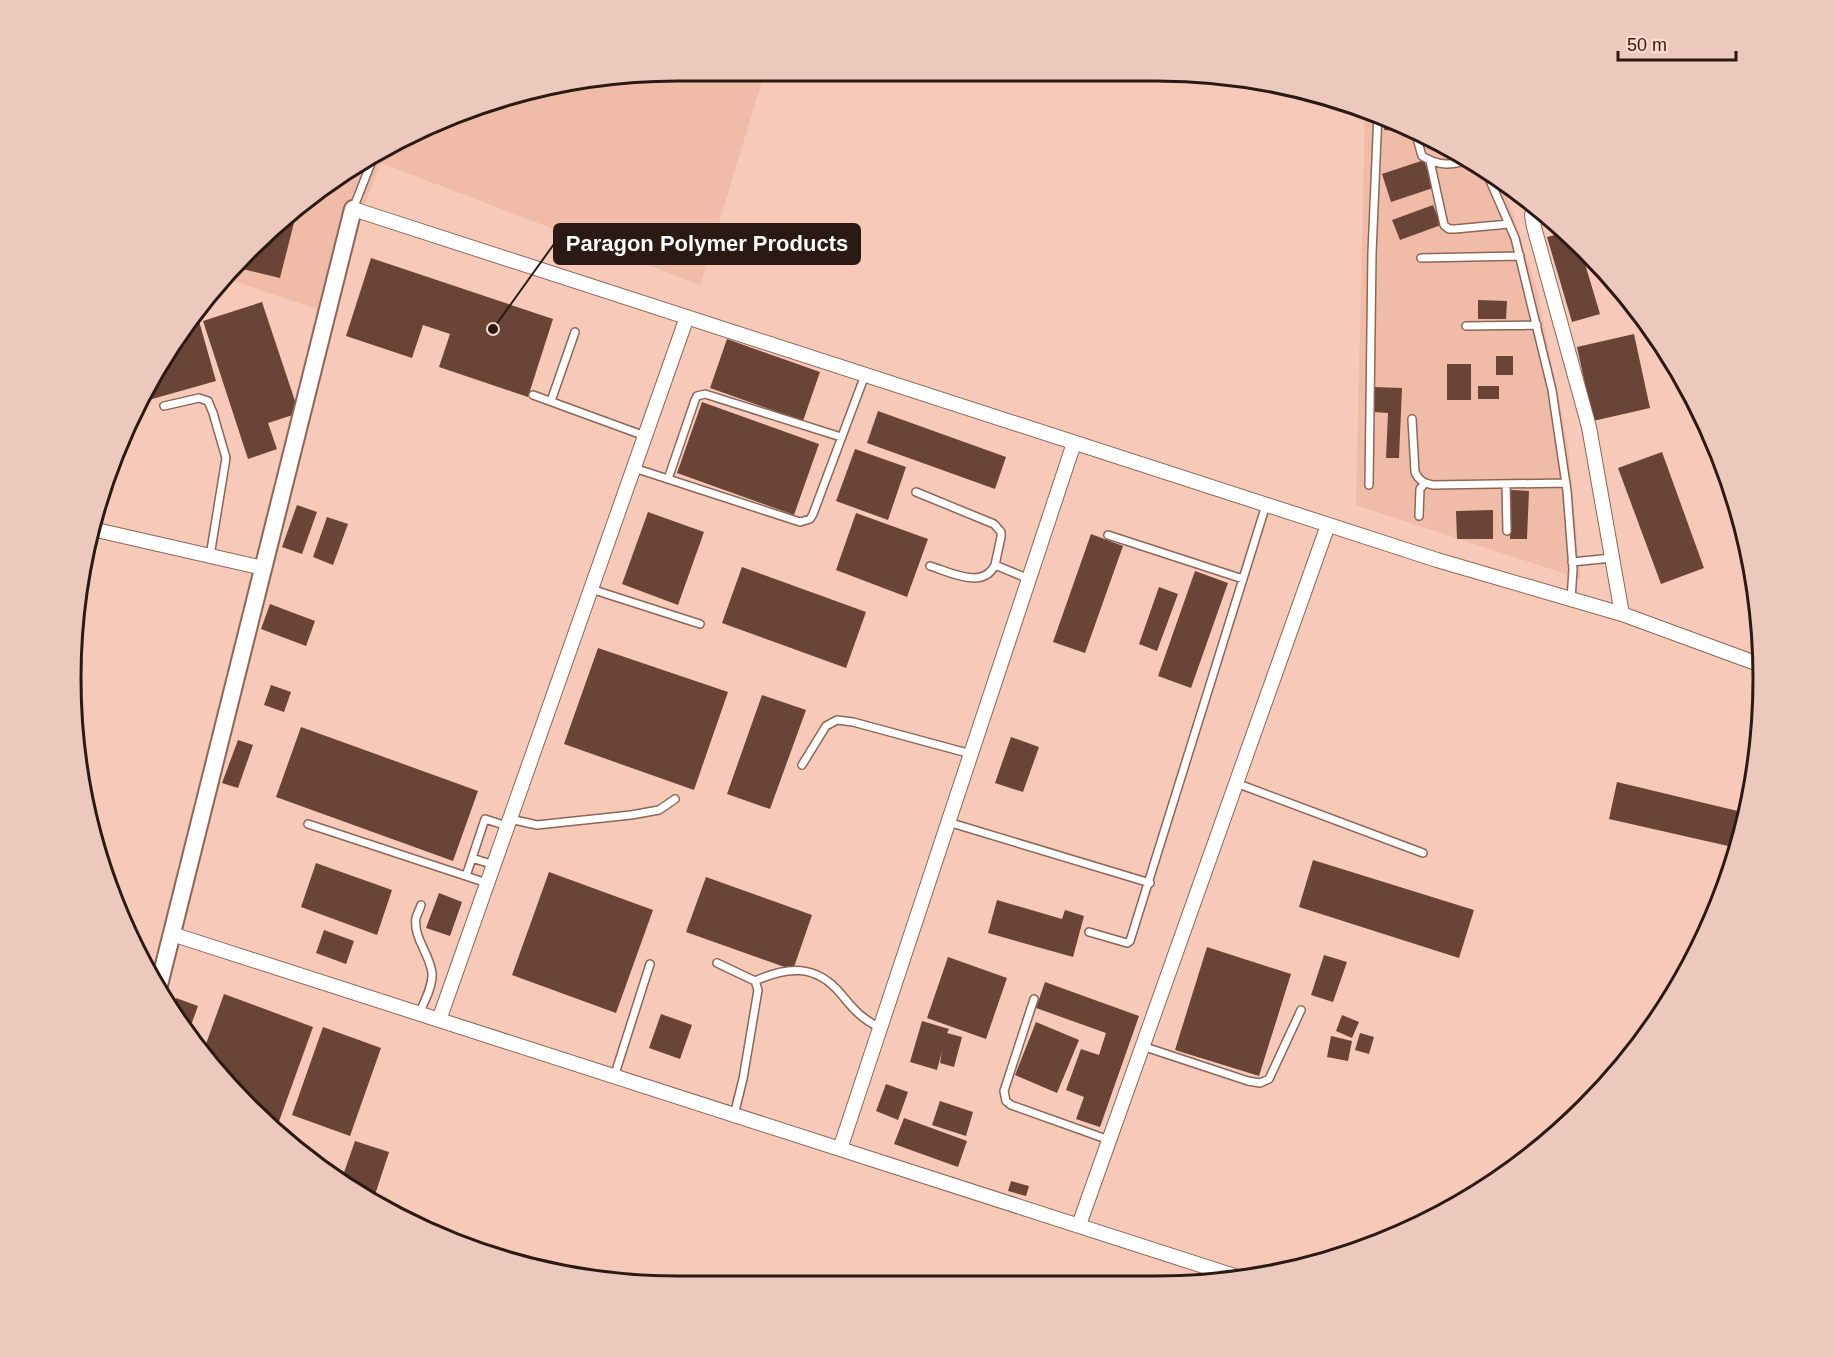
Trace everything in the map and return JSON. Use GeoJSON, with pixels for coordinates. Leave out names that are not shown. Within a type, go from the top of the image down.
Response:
{"type":"FeatureCollection","features":[{"type":"Feature","properties":{"kind":"street"},"geometry":{"type":"LineString","coordinates":[[161,977],[353,209],[1437,560],[1622,614],[1753,662]]}},
{"type":"Feature","properties":{"kind":"street"},"geometry":{"type":"LineString","coordinates":[[1532,215],[1589,427],[1622,614]]}},
{"type":"Feature","properties":{"kind":"street"},"geometry":{"type":"LineString","coordinates":[[439,1020],[687,317]]}},
{"type":"Feature","properties":{"kind":"street"},"geometry":{"type":"LineString","coordinates":[[840,1149],[1074,443]]}},
{"type":"Feature","properties":{"kind":"street"},"geometry":{"type":"LineString","coordinates":[[1079,1225],[1328,525]]}},
{"type":"Feature","properties":{"kind":"street"},"geometry":{"type":"LineString","coordinates":[[99,531],[263,568]]}},
{"type":"Feature","properties":{"kind":"street"},"geometry":{"type":"LineString","coordinates":[[172,934],[1223,1272]]}},
{"type":"Feature","properties":{"kind":"lane"},"geometry":{"type":"LineString","coordinates":[[1369,485],[1372,253],[1378,124]]}},
{"type":"Feature","properties":{"kind":"lane"},"geometry":{"type":"LineString","coordinates":[[1418,142],[1422,156],[1433,163],[1446,165],[1457,163]]}},
{"type":"Feature","properties":{"kind":"lane"},"geometry":{"type":"LineString","coordinates":[[1430,161],[1444,225],[1449,229],[1509,224]]}},
{"type":"Feature","properties":{"kind":"lane"},"geometry":{"type":"LineString","coordinates":[[353,209],[369,168]]}},
{"type":"Feature","properties":{"kind":"lane"},"geometry":{"type":"LineString","coordinates":[[1492,186],[1515,238],[1552,390],[1566,483],[1572,562],[1571,600]]}},
{"type":"Feature","properties":{"kind":"lane"},"geometry":{"type":"LineString","coordinates":[[1421,258],[1520,256]]}},
{"type":"Feature","properties":{"kind":"lane"},"geometry":{"type":"LineString","coordinates":[[1466,326],[1537,325]]}},
{"type":"Feature","properties":{"kind":"lane"},"geometry":{"type":"LineString","coordinates":[[551,401],[575,333]]}},
{"type":"Feature","properties":{"kind":"lane"},"geometry":{"type":"LineString","coordinates":[[634,468],[805,522],[813,514],[865,375]]}},
{"type":"Feature","properties":{"kind":"lane"},"geometry":{"type":"LineString","coordinates":[[668,479],[695,400],[701,394],[841,437]]}},
{"type":"Feature","properties":{"kind":"lane"},"geometry":{"type":"LineString","coordinates":[[533,395],[645,436]]}},
{"type":"Feature","properties":{"kind":"lane"},"geometry":{"type":"LineString","coordinates":[[164,406],[199,398],[208,401],[213,413],[226,458],[210,556]]}},
{"type":"Feature","properties":{"kind":"lane"},"geometry":{"type":"LineString","coordinates":[[1412,419],[1415,472],[1418,479],[1425,483],[1433,485],[1566,483]]}},
{"type":"Feature","properties":{"kind":"lane"},"geometry":{"type":"LineString","coordinates":[[1419,516],[1420,489],[1425,483]]}},
{"type":"Feature","properties":{"kind":"lane"},"geometry":{"type":"LineString","coordinates":[[1506,484],[1507,531]]}},
{"type":"Feature","properties":{"kind":"lane"},"geometry":{"type":"LineString","coordinates":[[916,492],[994,524],[1001,532],[995,565],[988,576],[978,579],[930,566]]}},
{"type":"Feature","properties":{"kind":"lane"},"geometry":{"type":"LineString","coordinates":[[1089,932],[1130,942],[1266,505]]}},
{"type":"Feature","properties":{"kind":"lane"},"geometry":{"type":"LineString","coordinates":[[1108,535],[1243,579]]}},
{"type":"Feature","properties":{"kind":"lane"},"geometry":{"type":"LineString","coordinates":[[1572,562],[1612,558]]}},
{"type":"Feature","properties":{"kind":"lane"},"geometry":{"type":"LineString","coordinates":[[995,565],[1029,579]]}},
{"type":"Feature","properties":{"kind":"lane"},"geometry":{"type":"LineString","coordinates":[[591,589],[700,624]]}},
{"type":"Feature","properties":{"kind":"lane"},"geometry":{"type":"LineString","coordinates":[[802,765],[826,726],[837,720],[853,722],[971,754]]}},
{"type":"Feature","properties":{"kind":"lane"},"geometry":{"type":"LineString","coordinates":[[1236,783],[1424,853]]}},
{"type":"Feature","properties":{"kind":"lane"},"geometry":{"type":"LineString","coordinates":[[466,876],[485,819],[537,825],[659,810],[675,799]]}},
{"type":"Feature","properties":{"kind":"lane"},"geometry":{"type":"LineString","coordinates":[[948,822],[1150,883]]}},
{"type":"Feature","properties":{"kind":"lane"},"geometry":{"type":"LineString","coordinates":[[308,824],[487,883]]}},
{"type":"Feature","properties":{"kind":"lane"},"geometry":{"type":"LineString","coordinates":[[472,858],[494,865]]}},
{"type":"Feature","properties":{"kind":"lane"},"geometry":{"type":"LineString","coordinates":[[419,1014],[432,980],[432,970],[417,934],[416,919],[421,905]]}},
{"type":"Feature","properties":{"kind":"lane"},"geometry":{"type":"LineString","coordinates":[[717,963],[755,981],[758,990],[743,1079],[734,1115]]}},
{"type":"Feature","properties":{"kind":"lane"},"geometry":{"type":"LineString","coordinates":[[614,1077],[650,964]]}},
{"type":"Feature","properties":{"kind":"lane"},"geometry":{"type":"LineString","coordinates":[[755,981],[783,971],[802,970],[813,973],[828,982],[866,1020],[880,1028]]}},
{"type":"Feature","properties":{"kind":"lane"},"geometry":{"type":"LineString","coordinates":[[1034,999],[1004,1091],[1006,1101],[1011,1105],[1109,1140]]}},
{"type":"Feature","properties":{"kind":"lane"},"geometry":{"type":"LineString","coordinates":[[1142,1046],[1248,1082],[1260,1083],[1269,1078],[1301,1010]]}},
{"type":"Feature","properties":{"kind":"shaded area"},"geometry":{"type":"Polygon","coordinates":[[[762,81],[700,285],[381,163],[322,311],[233,281],[256,256],[315,204],[380,161],[414,143],[450,126],[486,113],[562,92],[639,82],[762,81]]]}},
{"type":"Feature","properties":{"kind":"shaded area"},"geometry":{"type":"Polygon","coordinates":[[[1365,119],[1384,126],[1454,161],[1507,196],[1537,290],[1568,445],[1581,579],[1356,505],[1365,119]]]}},
{"type":"Feature","properties":{"kind":"building"},"geometry":{"type":"Polygon","coordinates":[[[1424,160],[1433,188],[1391,202],[1382,174],[1424,160]]]}},
{"type":"Feature","properties":{"kind":"building"},"geometry":{"type":"Polygon","coordinates":[[[1433,205],[1441,225],[1400,240],[1392,220],[1433,205]]]}},
{"type":"Feature","properties":{"kind":"building"},"geometry":{"type":"Polygon","coordinates":[[[294,221],[280,278],[244,269],[294,221]]]}},
{"type":"Feature","properties":{"kind":"building"},"geometry":{"type":"Polygon","coordinates":[[[1555,235],[1585,263],[1600,314],[1572,322],[1547,237],[1555,235]]]}},
{"type":"Feature","properties":{"kind":"building"},"geometry":{"type":"Polygon","coordinates":[[[371,258],[553,319],[528,397],[439,367],[450,334],[423,325],[412,358],[346,336],[371,258]]]}},
{"type":"Feature","properties":{"kind":"building"},"geometry":{"type":"Polygon","coordinates":[[[1478,300],[1507,301],[1506,319],[1478,319],[1478,300]]]}},
{"type":"Feature","properties":{"kind":"building"},"geometry":{"type":"Polygon","coordinates":[[[262,302],[299,413],[268,423],[277,449],[248,459],[203,321],[262,302]]]}},
{"type":"Feature","properties":{"kind":"building"},"geometry":{"type":"Polygon","coordinates":[[[199,322],[216,381],[151,399],[199,322]]]}},
{"type":"Feature","properties":{"kind":"building"},"geometry":{"type":"Polygon","coordinates":[[[1634,334],[1650,408],[1593,421],[1577,347],[1634,334]]]}},
{"type":"Feature","properties":{"kind":"building"},"geometry":{"type":"Polygon","coordinates":[[[727,339],[820,372],[803,421],[710,388],[727,339]]]}},
{"type":"Feature","properties":{"kind":"building"},"geometry":{"type":"Polygon","coordinates":[[[1496,356],[1513,356],[1513,375],[1496,375],[1496,356]]]}},
{"type":"Feature","properties":{"kind":"building"},"geometry":{"type":"Polygon","coordinates":[[[1447,364],[1471,364],[1471,400],[1447,400],[1447,364]]]}},
{"type":"Feature","properties":{"kind":"building"},"geometry":{"type":"Polygon","coordinates":[[[1478,386],[1499,386],[1499,399],[1478,399],[1478,386]]]}},
{"type":"Feature","properties":{"kind":"building"},"geometry":{"type":"Polygon","coordinates":[[[1374,387],[1402,388],[1399,458],[1386,458],[1388,413],[1373,412],[1374,387]]]}},
{"type":"Feature","properties":{"kind":"building"},"geometry":{"type":"Polygon","coordinates":[[[702,402],[819,444],[794,515],[677,473],[702,402]]]}},
{"type":"Feature","properties":{"kind":"building"},"geometry":{"type":"Polygon","coordinates":[[[878,411],[1006,457],[995,489],[867,443],[878,411]]]}},
{"type":"Feature","properties":{"kind":"building"},"geometry":{"type":"Polygon","coordinates":[[[855,449],[906,467],[888,520],[836,501],[855,449]]]}},
{"type":"Feature","properties":{"kind":"building"},"geometry":{"type":"Polygon","coordinates":[[[1662,452],[1704,568],[1661,584],[1618,468],[1662,452]]]}},
{"type":"Feature","properties":{"kind":"building"},"geometry":{"type":"Polygon","coordinates":[[[1511,490],[1529,491],[1527,539],[1510,539],[1511,490]]]}},
{"type":"Feature","properties":{"kind":"building"},"geometry":{"type":"Polygon","coordinates":[[[297,505],[317,512],[302,554],[282,547],[297,505]]]}},
{"type":"Feature","properties":{"kind":"building"},"geometry":{"type":"Polygon","coordinates":[[[1493,510],[1493,539],[1457,539],[1456,511],[1493,510]]]}},
{"type":"Feature","properties":{"kind":"building"},"geometry":{"type":"Polygon","coordinates":[[[648,512],[704,532],[678,605],[622,584],[648,512]]]}},
{"type":"Feature","properties":{"kind":"building"},"geometry":{"type":"Polygon","coordinates":[[[856,513],[928,539],[907,597],[836,570],[856,513]]]}},
{"type":"Feature","properties":{"kind":"building"},"geometry":{"type":"Polygon","coordinates":[[[327,517],[348,524],[333,565],[313,557],[327,517]]]}},
{"type":"Feature","properties":{"kind":"building"},"geometry":{"type":"Polygon","coordinates":[[[1091,534],[1123,546],[1085,653],[1053,642],[1091,534]]]}},
{"type":"Feature","properties":{"kind":"building"},"geometry":{"type":"Polygon","coordinates":[[[742,567],[866,612],[846,668],[722,623],[742,567]]]}},
{"type":"Feature","properties":{"kind":"building"},"geometry":{"type":"Polygon","coordinates":[[[1195,571],[1228,583],[1191,688],[1158,676],[1195,571]]]}},
{"type":"Feature","properties":{"kind":"building"},"geometry":{"type":"Polygon","coordinates":[[[1159,587],[1178,594],[1157,651],[1139,644],[1159,587]]]}},
{"type":"Feature","properties":{"kind":"building"},"geometry":{"type":"Polygon","coordinates":[[[270,604],[315,621],[306,646],[261,629],[270,604]]]}},
{"type":"Feature","properties":{"kind":"building"},"geometry":{"type":"Polygon","coordinates":[[[598,648],[728,692],[694,790],[564,744],[598,648]]]}},
{"type":"Feature","properties":{"kind":"building"},"geometry":{"type":"Polygon","coordinates":[[[271,685],[291,692],[284,712],[264,705],[271,685]]]}},
{"type":"Feature","properties":{"kind":"building"},"geometry":{"type":"Polygon","coordinates":[[[762,695],[806,710],[770,809],[727,794],[762,695]]]}},
{"type":"Feature","properties":{"kind":"building"},"geometry":{"type":"Polygon","coordinates":[[[301,727],[478,791],[453,861],[276,797],[301,727]]]}},
{"type":"Feature","properties":{"kind":"building"},"geometry":{"type":"Polygon","coordinates":[[[1011,737],[1039,747],[1023,792],[995,783],[1011,737]]]}},
{"type":"Feature","properties":{"kind":"building"},"geometry":{"type":"Polygon","coordinates":[[[238,740],[253,745],[238,788],[222,783],[238,740]]]}},
{"type":"Feature","properties":{"kind":"building"},"geometry":{"type":"Polygon","coordinates":[[[1617,782],[1738,811],[1729,846],[1609,819],[1617,782]]]}},
{"type":"Feature","properties":{"kind":"building"},"geometry":{"type":"Polygon","coordinates":[[[1313,860],[1474,910],[1459,958],[1299,907],[1313,860]]]}},
{"type":"Feature","properties":{"kind":"building"},"geometry":{"type":"Polygon","coordinates":[[[316,863],[392,890],[377,935],[301,907],[316,863]]]}},
{"type":"Feature","properties":{"kind":"building"},"geometry":{"type":"Polygon","coordinates":[[[549,872],[653,910],[616,1013],[512,975],[549,872]]]}},
{"type":"Feature","properties":{"kind":"building"},"geometry":{"type":"Polygon","coordinates":[[[706,877],[812,915],[793,970],[686,932],[706,877]]]}},
{"type":"Feature","properties":{"kind":"building"},"geometry":{"type":"Polygon","coordinates":[[[439,893],[462,902],[450,936],[426,928],[439,893]]]}},
{"type":"Feature","properties":{"kind":"building"},"geometry":{"type":"Polygon","coordinates":[[[997,900],[1062,919],[1065,910],[1084,916],[1073,957],[988,933],[997,900]]]}},
{"type":"Feature","properties":{"kind":"building"},"geometry":{"type":"Polygon","coordinates":[[[324,930],[354,941],[346,964],[316,953],[324,930]]]}},
{"type":"Feature","properties":{"kind":"building"},"geometry":{"type":"Polygon","coordinates":[[[1207,947],[1291,974],[1259,1076],[1175,1050],[1207,947]]]}},
{"type":"Feature","properties":{"kind":"building"},"geometry":{"type":"Polygon","coordinates":[[[1324,955],[1347,962],[1333,1002],[1311,995],[1324,955]]]}},
{"type":"Feature","properties":{"kind":"building"},"geometry":{"type":"Polygon","coordinates":[[[948,957],[1007,978],[986,1039],[927,1018],[948,957]]]}},
{"type":"Feature","properties":{"kind":"building"},"geometry":{"type":"Polygon","coordinates":[[[1045,982],[1139,1016],[1100,1127],[1076,1119],[1084,1097],[1066,1090],[1081,1049],[1099,1055],[1106,1033],[1036,1008],[1045,982]]]}},
{"type":"Feature","properties":{"kind":"building"},"geometry":{"type":"Polygon","coordinates":[[[224,994],[313,1027],[279,1122],[256,1101],[206,1044],[224,994]]]}},
{"type":"Feature","properties":{"kind":"building"},"geometry":{"type":"Polygon","coordinates":[[[175,1000],[198,1006],[192,1024],[182,1010],[175,1000]]]}},
{"type":"Feature","properties":{"kind":"building"},"geometry":{"type":"Polygon","coordinates":[[[661,1014],[692,1025],[680,1059],[649,1048],[661,1014]]]}},
{"type":"Feature","properties":{"kind":"building"},"geometry":{"type":"Polygon","coordinates":[[[1342,1015],[1359,1022],[1352,1038],[1336,1031],[1342,1015]]]}},
{"type":"Feature","properties":{"kind":"building"},"geometry":{"type":"Polygon","coordinates":[[[922,1021],[949,1029],[947,1033],[962,1037],[954,1067],[940,1063],[942,1051],[937,1070],[910,1062],[922,1021]]]}},
{"type":"Feature","properties":{"kind":"building"},"geometry":{"type":"Polygon","coordinates":[[[1036,1022],[1079,1040],[1057,1093],[1015,1075],[1036,1022]]]}},
{"type":"Feature","properties":{"kind":"building"},"geometry":{"type":"Polygon","coordinates":[[[323,1027],[381,1048],[350,1136],[292,1115],[323,1027]]]}},
{"type":"Feature","properties":{"kind":"building"},"geometry":{"type":"Polygon","coordinates":[[[1360,1033],[1374,1037],[1369,1054],[1355,1050],[1360,1033]]]}},
{"type":"Feature","properties":{"kind":"building"},"geometry":{"type":"Polygon","coordinates":[[[1331,1036],[1352,1041],[1348,1061],[1327,1057],[1331,1036]]]}},
{"type":"Feature","properties":{"kind":"building"},"geometry":{"type":"Polygon","coordinates":[[[886,1084],[908,1092],[898,1120],[876,1111],[886,1084]]]}},
{"type":"Feature","properties":{"kind":"building"},"geometry":{"type":"Polygon","coordinates":[[[940,1101],[973,1112],[966,1136],[932,1125],[940,1101]]]}},
{"type":"Feature","properties":{"kind":"building"},"geometry":{"type":"Polygon","coordinates":[[[904,1118],[967,1141],[958,1167],[894,1144],[904,1118]]]}},
{"type":"Feature","properties":{"kind":"building"},"geometry":{"type":"Polygon","coordinates":[[[355,1141],[389,1152],[376,1193],[344,1173],[355,1141]]]}},
{"type":"Feature","properties":{"kind":"building"},"geometry":{"type":"Polygon","coordinates":[[[1011,1181],[1029,1186],[1026,1196],[1008,1191],[1011,1181]]]}},
{"type":"Feature","properties":{"kind":"place","name":"Paragon Polymer Products"},"geometry":{"type":"Point","coordinates":[493,329]}}]}
